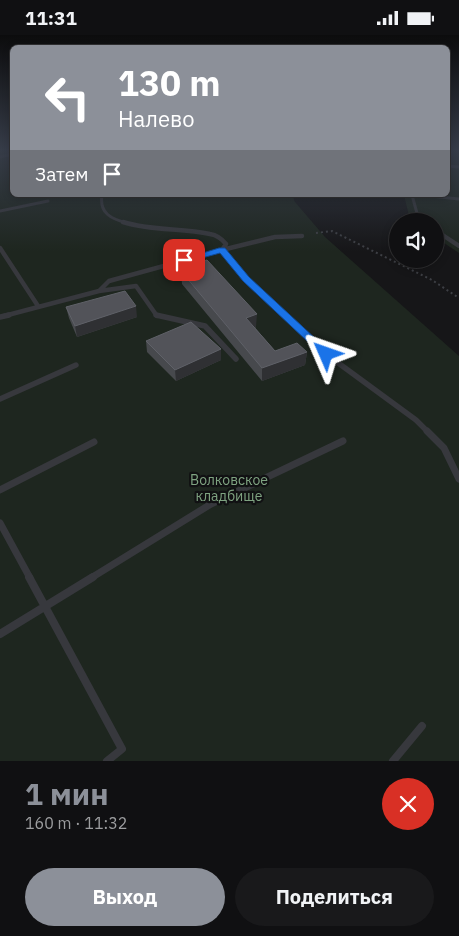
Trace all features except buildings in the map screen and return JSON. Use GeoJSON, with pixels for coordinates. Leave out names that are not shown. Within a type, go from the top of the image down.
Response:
{"type":"FeatureCollection","features":[{"type":"Feature","properties":{"kind":"lane"},"geometry":{"type":"LineString","coordinates":[[101,197],[102,207],[107,215],[127,223],[211,234],[222,239],[226,244],[222,250]]}},
{"type":"Feature","properties":{"kind":"lane"},"geometry":{"type":"LineString","coordinates":[[413,197],[417,213]]}},
{"type":"Feature","properties":{"kind":"lane"},"geometry":{"type":"LineString","coordinates":[[440,197],[459,199]]}},
{"type":"Feature","properties":{"kind":"lane"},"geometry":{"type":"LineString","coordinates":[[0,211],[48,201]]}},
{"type":"Feature","properties":{"kind":"lane"},"geometry":{"type":"LineString","coordinates":[[99,291],[109,281],[222,250],[275,237],[302,236]]}},
{"type":"Feature","properties":{"kind":"lane"},"geometry":{"type":"LineString","coordinates":[[445,237],[459,239]]}},
{"type":"Feature","properties":{"kind":"lane"},"geometry":{"type":"LineString","coordinates":[[445,237],[459,246]]}},
{"type":"Feature","properties":{"kind":"lane"},"geometry":{"type":"LineString","coordinates":[[0,248],[38,306]]}},
{"type":"Feature","properties":{"kind":"lane"},"geometry":{"type":"LineString","coordinates":[[222,250],[246,279],[326,354],[416,420],[444,447],[459,479]]}},
{"type":"Feature","properties":{"kind":"lane"},"geometry":{"type":"LineString","coordinates":[[0,317],[99,291],[136,286],[157,316],[205,326],[236,359]]}},
{"type":"Feature","properties":{"kind":"lane"},"geometry":{"type":"LineString","coordinates":[[0,399],[76,365]]}},
{"type":"Feature","properties":{"kind":"lane"},"geometry":{"type":"LineString","coordinates":[[0,634],[211,504],[343,441]]}},
{"type":"Feature","properties":{"kind":"lane"},"geometry":{"type":"LineString","coordinates":[[0,490],[94,442]]}},
{"type":"Feature","properties":{"kind":"lane"},"geometry":{"type":"LineString","coordinates":[[0,523],[122,749],[107,761]]}},
{"type":"Feature","properties":{"kind":"lane"},"geometry":{"type":"LineString","coordinates":[[393,761],[422,726]]}},
{"type":"Feature","properties":{"kind":"path"},"geometry":{"type":"LineString","coordinates":[[316,233],[332,231],[432,280],[459,297]]}},
{"type":"Feature","properties":{"kind":"green space","name":"Волковское кладбище"},"geometry":{"type":"Polygon","coordinates":[[[0,183],[10,183],[10,197],[293,197],[325,237],[459,356],[459,761],[0,761],[0,183]]]}},
{"type":"Feature","properties":{"kind":"green space"},"geometry":{"type":"Polygon","coordinates":[[[450,183],[459,183],[459,253],[444,243],[444,213],[408,213],[404,197],[450,197],[450,183]]]}},
{"type":"Feature","properties":{"kind":"route"},"geometry":{"type":"LineString","coordinates":[[184,260],[222,250],[246,279],[326,354]]}}]}
